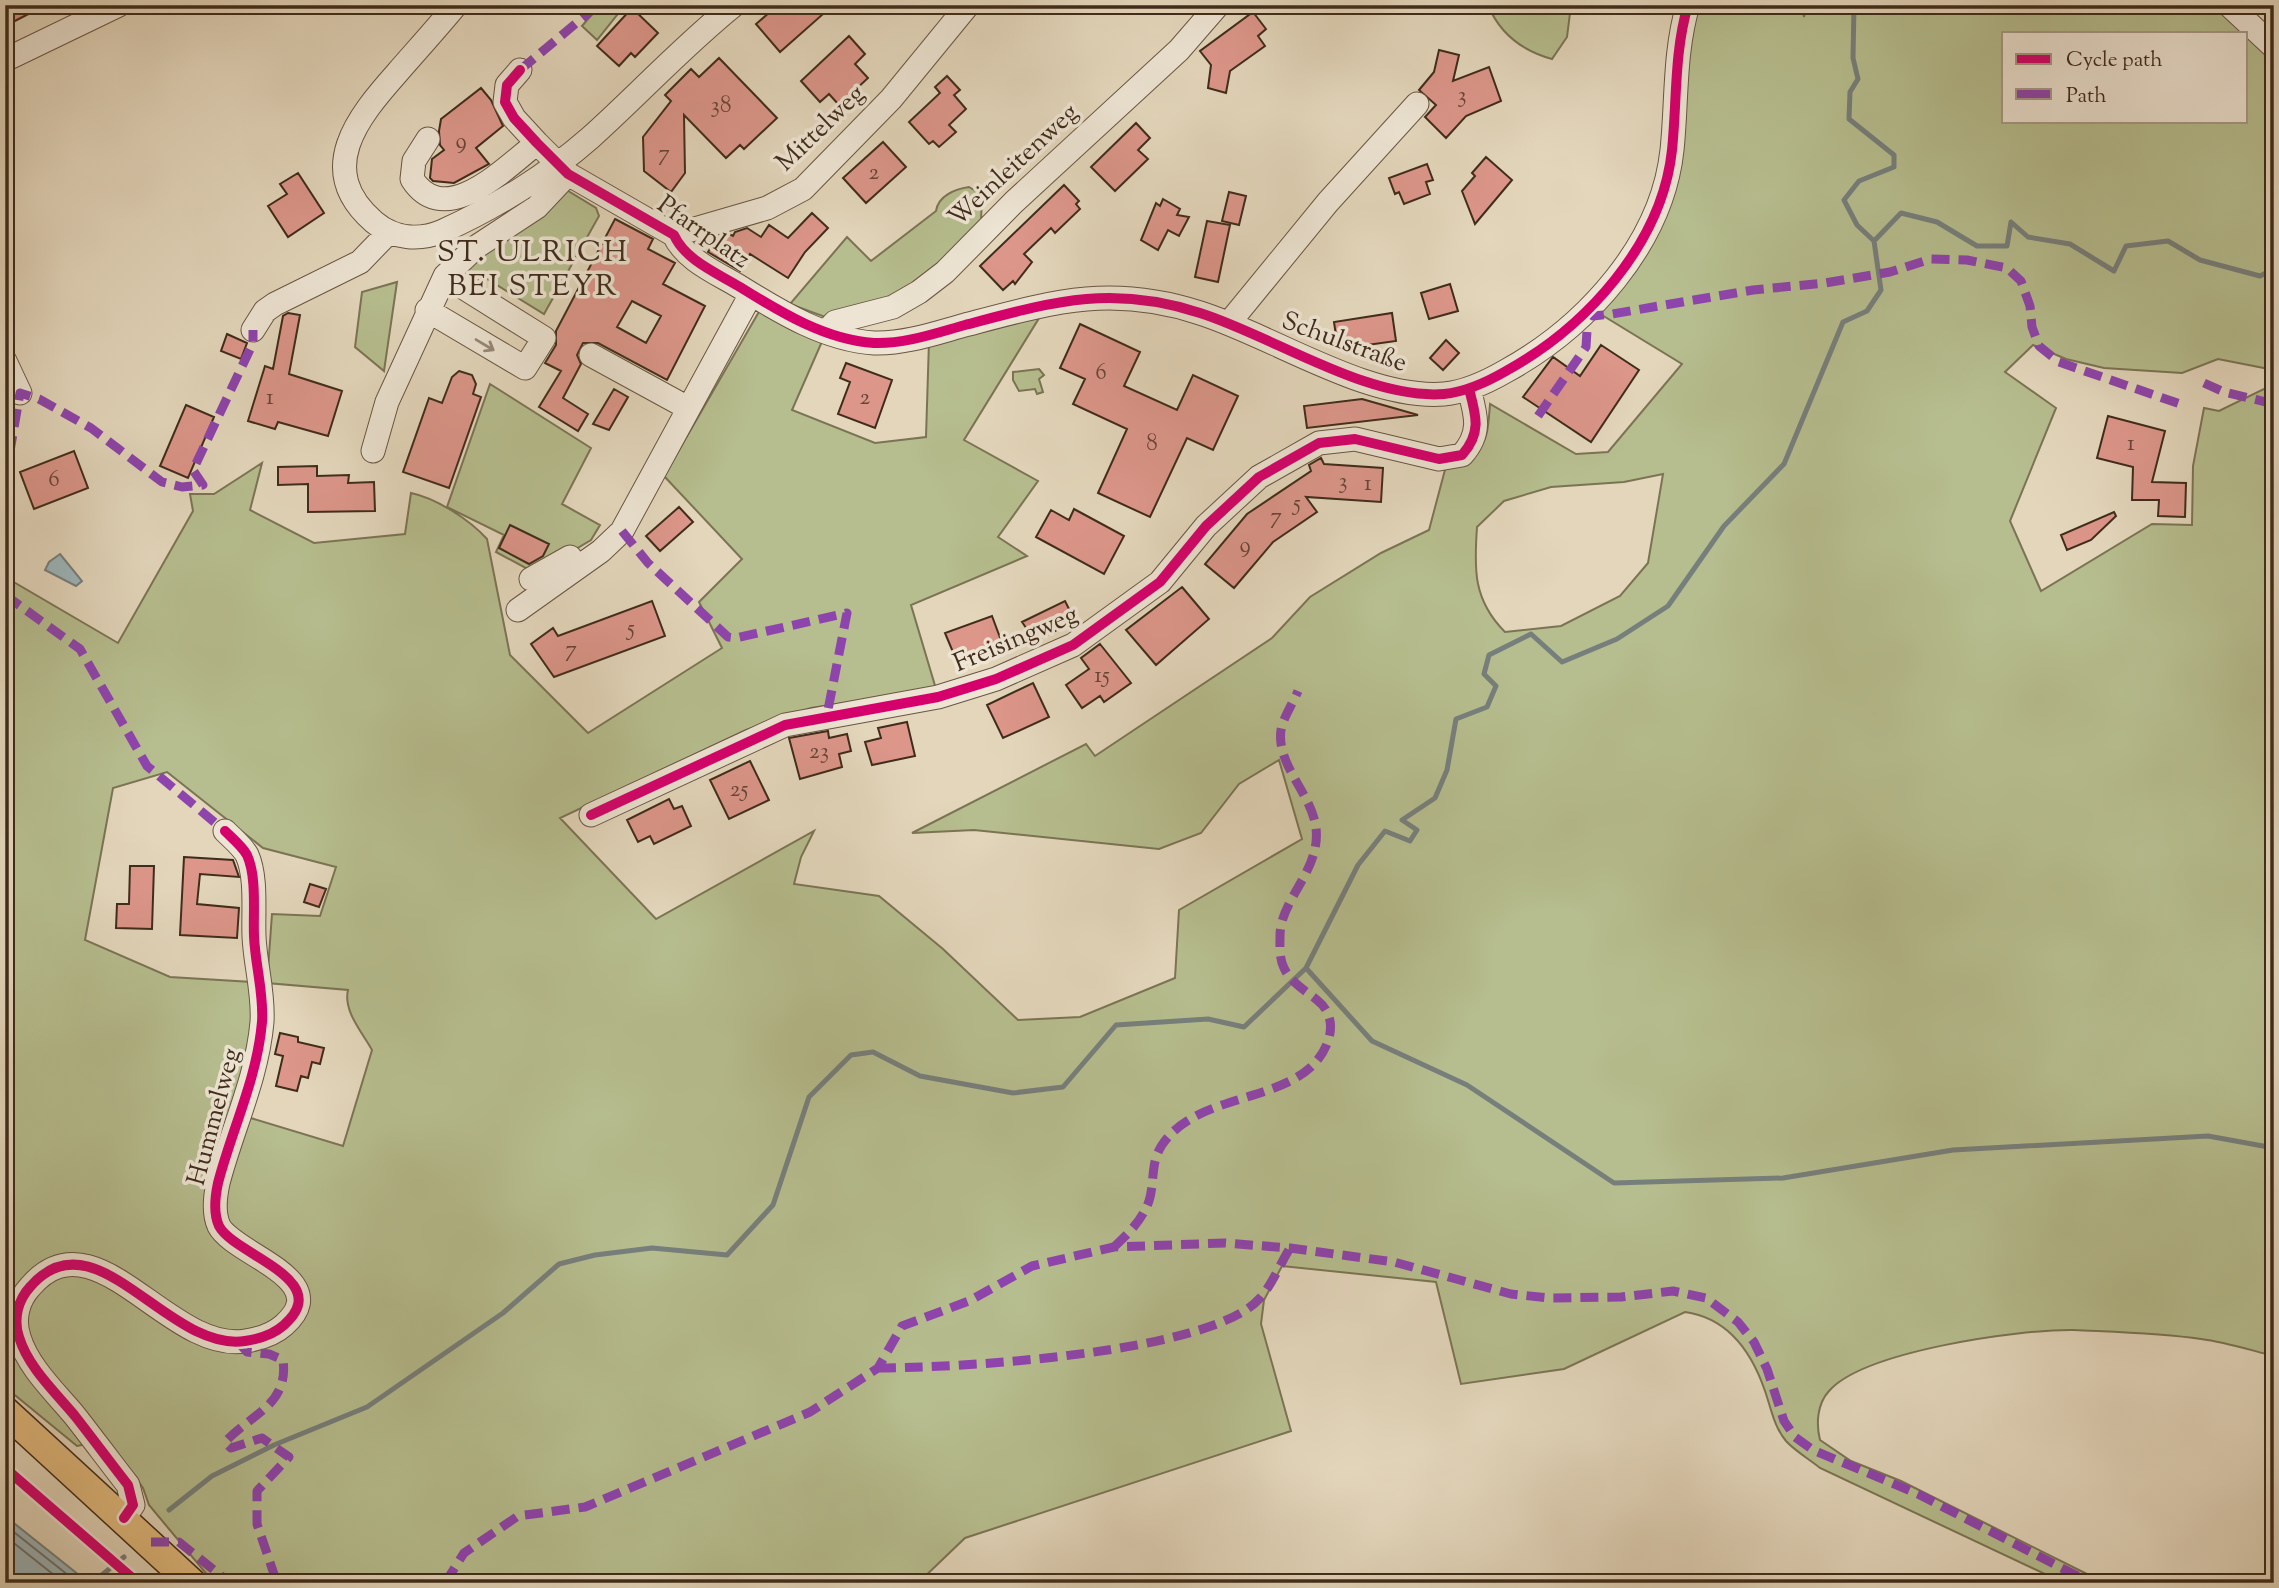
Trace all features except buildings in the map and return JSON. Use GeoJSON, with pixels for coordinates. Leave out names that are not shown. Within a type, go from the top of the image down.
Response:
{"type":"FeatureCollection","features":[{"type":"Feature","properties":{"kind":"main road"},"geometry":{"type":"LineString","coordinates":[[5,1411],[192,1583]]}},
{"type":"Feature","properties":{"kind":"street"},"geometry":{"type":"LineString","coordinates":[[5,60],[119,5]]}},
{"type":"Feature","properties":{"kind":"street"},"geometry":{"type":"LineString","coordinates":[[456,5],[363,113],[347,143],[345,171],[355,201],[375,223],[389,232],[418,238],[443,231],[563,169]]}},
{"type":"Feature","properties":{"kind":"street"},"geometry":{"type":"LineString","coordinates":[[373,451],[387,402],[427,310],[445,276],[476,247],[537,206],[563,169],[734,5]]}},
{"type":"Feature","properties":{"kind":"street","name":"Mittelweg"},"geometry":{"type":"LineString","coordinates":[[674,235],[767,208],[803,189],[891,99],[968,5]]}},
{"type":"Feature","properties":{"kind":"street","name":"Weinleitenweg"},"geometry":{"type":"LineString","coordinates":[[826,331],[835,322],[893,307],[945,272],[1014,202],[1179,50],[1218,5]]}},
{"type":"Feature","properties":{"kind":"street","name":"Schulstraße"},"geometry":{"type":"LineString","coordinates":[[751,294],[788,315],[846,339],[876,343],[907,340],[1066,299],[1131,297],[1228,323],[1323,365],[1386,386],[1421,393],[1444,394],[1469,389],[1507,371],[1577,321],[1631,256],[1652,220],[1666,188],[1678,57],[1688,5]]}},
{"type":"Feature","properties":{"kind":"street"},"geometry":{"type":"LineString","coordinates":[[2229,5],[2274,47]]}},
{"type":"Feature","properties":{"kind":"street","name":"Pfarrplatz"},"geometry":{"type":"LineString","coordinates":[[520,70],[507,85],[505,102],[514,118],[563,169],[674,235],[679,247],[689,255],[751,294]]}},
{"type":"Feature","properties":{"kind":"street","name":"Schulstraße"},"geometry":{"type":"LineString","coordinates":[[1228,323],[1328,202],[1417,104]]}},
{"type":"Feature","properties":{"kind":"street"},"geometry":{"type":"LineString","coordinates":[[428,139],[414,160],[412,179],[424,194],[446,200],[473,191],[537,143]]}},
{"type":"Feature","properties":{"kind":"street"},"geometry":{"type":"LineString","coordinates":[[253,330],[265,311],[360,262],[389,232]]}},
{"type":"Feature","properties":{"kind":"street"},"geometry":{"type":"LineString","coordinates":[[427,310],[525,368],[544,338],[445,276]]}},
{"type":"Feature","properties":{"kind":"street"},"geometry":{"type":"LineString","coordinates":[[518,610],[601,551],[622,531],[751,294]]}},
{"type":"Feature","properties":{"kind":"street"},"geometry":{"type":"LineString","coordinates":[[591,355],[688,408]]}},
{"type":"Feature","properties":{"kind":"street"},"geometry":{"type":"LineString","coordinates":[[5,361],[20,393]]}},
{"type":"Feature","properties":{"kind":"street","name":"Freisingweg"},"geometry":{"type":"LineString","coordinates":[[591,815],[785,725],[938,697],[996,679],[1052,656],[1098,630],[1146,595],[1238,496],[1286,460],[1319,443],[1355,439],[1439,459],[1462,455],[1477,433],[1477,420],[1469,389]]}},
{"type":"Feature","properties":{"kind":"street"},"geometry":{"type":"LineString","coordinates":[[531,579],[587,548],[595,547],[601,551]]}},
{"type":"Feature","properties":{"kind":"street","name":"Hummelweg"},"geometry":{"type":"LineString","coordinates":[[124,1518],[133,1505],[128,1485],[37,1370],[19,1338],[17,1315],[28,1289],[52,1269],[84,1265],[120,1280],[192,1332],[224,1342],[255,1339],[274,1332],[291,1317],[296,1305],[297,1296],[288,1277],[235,1244],[219,1225],[215,1212],[218,1182],[247,1098],[258,1049],[262,1004],[255,952],[251,870],[247,856],[225,831]]}},
{"type":"Feature","properties":{"kind":"green space"},"geometry":{"type":"Polygon","coordinates":[[[600,5],[625,5],[597,40],[582,26],[600,5]]]}},
{"type":"Feature","properties":{"kind":"green space"},"geometry":{"type":"Polygon","coordinates":[[[1488,5],[1571,5],[1567,37],[1552,59],[1541,56],[1506,33],[1488,5]]]}},
{"type":"Feature","properties":{"kind":"green space"},"geometry":{"type":"Polygon","coordinates":[[[1696,5],[1802,5],[1804,17],[1807,5],[2222,5],[2274,52],[2274,370],[2218,359],[2182,373],[2104,368],[2066,359],[2033,345],[2005,372],[2056,408],[2010,521],[2041,591],[2152,524],[2192,525],[2193,466],[2204,408],[2219,411],[2274,384],[2274,1356],[2219,1342],[2170,1335],[2074,1330],[2018,1333],[1944,1345],[1874,1364],[1847,1377],[1829,1391],[1818,1414],[1820,1440],[1851,1461],[1901,1481],[2105,1583],[2064,1583],[1820,1468],[1782,1436],[1760,1377],[1745,1351],[1726,1330],[1700,1316],[1685,1312],[1564,1369],[1461,1384],[1436,1282],[1282,1266],[1264,1300],[1261,1324],[1291,1431],[965,1538],[918,1583],[214,1583],[149,1505],[143,1488],[108,1440],[77,1446],[5,1387],[5,577],[118,643],[193,511],[190,494],[214,494],[262,463],[250,510],[314,543],[405,534],[411,493],[452,511],[487,539],[510,655],[588,733],[722,648],[699,602],[742,559],[664,476],[760,310],[824,337],[792,410],[875,443],[926,437],[929,341],[1044,310],[964,440],[1038,481],[998,537],[1027,556],[911,605],[936,689],[811,708],[746,730],[560,818],[656,919],[814,831],[801,857],[794,884],[879,896],[943,949],[1018,1020],[1080,1017],[1175,978],[1179,910],[1302,839],[1279,760],[1239,784],[1201,833],[1159,849],[974,830],[912,833],[1086,744],[1095,756],[1272,638],[1310,597],[1381,553],[1429,530],[1446,466],[1476,451],[1482,445],[1490,404],[1576,454],[1608,452],[1682,364],[1597,312],[1662,218],[1696,5]],[[1663,474],[1624,482],[1551,487],[1504,501],[1477,527],[1476,570],[1481,596],[1494,620],[1505,632],[1561,626],[1620,596],[1648,563],[1663,474]],[[167,772],[113,788],[85,940],[170,977],[252,982],[255,1012],[234,1113],[343,1146],[372,1050],[348,1006],[348,990],[267,983],[272,914],[320,916],[336,867],[263,848],[167,772]]]}},
{"type":"Feature","properties":{"kind":"green space"},"geometry":{"type":"Polygon","coordinates":[[[969,187],[982,195],[981,221],[915,290],[825,317],[790,304],[847,237],[871,261],[936,211],[944,197],[958,189],[969,187]]]}},
{"type":"Feature","properties":{"kind":"green space"},"geometry":{"type":"Polygon","coordinates":[[[565,189],[596,208],[599,216],[544,314],[479,274],[478,283],[459,271],[565,189]]]}},
{"type":"Feature","properties":{"kind":"green space"},"geometry":{"type":"Polygon","coordinates":[[[397,282],[384,371],[355,347],[362,292],[397,282]]]}},
{"type":"Feature","properties":{"kind":"green space"},"geometry":{"type":"Polygon","coordinates":[[[1039,369],[1044,375],[1039,379],[1043,392],[1037,394],[1035,389],[1019,391],[1013,380],[1013,372],[1039,369]]]}},
{"type":"Feature","properties":{"kind":"green space"},"geometry":{"type":"Polygon","coordinates":[[[490,384],[591,448],[562,504],[600,525],[591,540],[535,573],[496,552],[504,535],[447,507],[490,384]]]}},
{"type":"Feature","properties":{"kind":"water"},"geometry":{"type":"Polygon","coordinates":[[[60,554],[82,581],[76,586],[45,570],[49,562],[60,554]]]}},
{"type":"Feature","properties":{"kind":"water"},"geometry":{"type":"Polygon","coordinates":[[[5,1516],[89,1583],[5,1583],[5,1516]]]}},
{"type":"Feature","properties":{"kind":"waterway"},"geometry":{"type":"LineString","coordinates":[[169,1510],[212,1476],[274,1445],[367,1407],[503,1313],[559,1264],[595,1255],[652,1248],[727,1255],[773,1205],[809,1097],[851,1055],[873,1052],[920,1076],[1013,1093],[1063,1087],[1116,1025],[1208,1019],[1244,1027],[1306,968],[1358,865],[1385,831],[1410,841],[1417,830],[1402,820],[1435,798],[1447,770],[1456,719],[1487,707],[1496,686],[1484,674],[1489,655],[1531,634],[1562,662],[1617,639],[1668,606],[1724,526],[1784,464],[1843,322],[1867,311],[1881,290],[1874,241],[1857,225],[1844,200],[1859,181],[1894,167],[1894,155],[1849,119],[1850,92],[1858,79],[1853,58],[1854,5]]}},
{"type":"Feature","properties":{"kind":"waterway"},"geometry":{"type":"LineString","coordinates":[[1874,241],[1901,213],[1937,222],[1977,246],[2007,246],[2011,222],[2028,237],[2070,244],[2114,271],[2126,246],[2168,241],[2200,260],[2260,276],[2274,269]]}},
{"type":"Feature","properties":{"kind":"waterway"},"geometry":{"type":"LineString","coordinates":[[1306,968],[1372,1041],[1467,1085],[1614,1183],[1783,1178],[1953,1150],[2208,1136],[2274,1148]]}},
{"type":"Feature","properties":{"kind":"waterway"},"geometry":{"type":"LineString","coordinates":[[92,1583],[124,1557]]}},
{"type":"Feature","properties":{"kind":"marked path"},"geometry":{"type":"LineString","coordinates":[[520,70],[598,5]]}},
{"type":"Feature","properties":{"kind":"marked path"},"geometry":{"type":"LineString","coordinates":[[1588,311],[1593,316],[1612,314],[1753,290],[1825,283],[1890,272],[1931,259],[1967,260],[2007,268],[2021,281],[2039,346],[2059,362],[2180,404]]}},
{"type":"Feature","properties":{"kind":"marked path"},"geometry":{"type":"LineString","coordinates":[[1538,416],[1586,347],[1587,331],[1577,321]]}},
{"type":"Feature","properties":{"kind":"marked path"},"geometry":{"type":"LineString","coordinates":[[5,480],[20,393],[39,399],[91,428],[162,482],[182,487],[203,485],[193,470],[253,343],[253,330]]}},
{"type":"Feature","properties":{"kind":"marked path"},"geometry":{"type":"LineString","coordinates":[[2204,383],[2224,392],[2274,404]]}},
{"type":"Feature","properties":{"kind":"marked path"},"geometry":{"type":"LineString","coordinates":[[622,531],[648,563],[728,637],[736,638],[847,613],[827,715]]}},
{"type":"Feature","properties":{"kind":"marked path"},"geometry":{"type":"LineString","coordinates":[[5,595],[80,649],[147,766],[225,831]]}},
{"type":"Feature","properties":{"kind":"marked path"},"geometry":{"type":"LineString","coordinates":[[1114,1247],[1143,1214],[1151,1194],[1158,1152],[1176,1129],[1215,1108],[1298,1077],[1320,1057],[1328,1041],[1330,1024],[1324,1007],[1290,978],[1282,964],[1280,952],[1282,922],[1307,871],[1316,843],[1313,815],[1289,767],[1281,743],[1282,725],[1298,691]]}},
{"type":"Feature","properties":{"kind":"marked path"},"geometry":{"type":"LineString","coordinates":[[445,1583],[464,1553],[518,1516],[585,1507],[810,1412],[878,1368],[902,1326],[969,1301],[1032,1266],[1114,1247],[1225,1243],[1290,1248],[1394,1262],[1511,1294],[1549,1298],[1621,1297],[1673,1291],[1706,1298],[1738,1322],[1754,1342],[1767,1369],[1784,1421],[1795,1437],[1813,1450],[1918,1494],[2091,1583]]}},
{"type":"Feature","properties":{"kind":"marked path"},"geometry":{"type":"LineString","coordinates":[[878,1368],[1020,1361],[1138,1345],[1191,1333],[1233,1317],[1260,1298],[1290,1248]]}},
{"type":"Feature","properties":{"kind":"marked path"},"geometry":{"type":"LineString","coordinates":[[238,1342],[247,1352],[269,1354],[283,1360],[280,1388],[274,1398],[225,1442],[231,1448],[262,1438],[289,1457],[257,1491],[257,1524],[277,1583]]}},
{"type":"Feature","properties":{"kind":"marked path"},"geometry":{"type":"LineString","coordinates":[[151,1542],[179,1542],[230,1583]]}},
{"type":"Feature","properties":{"kind":"cycle path"},"geometry":{"type":"LineString","coordinates":[[520,70],[507,85],[505,102],[514,118],[568,174],[674,235],[686,252],[712,271],[787,315],[821,331],[856,341],[897,342],[1054,303],[1109,298],[1138,299],[1168,304],[1228,323],[1320,364],[1384,387],[1414,393],[1444,394],[1484,383],[1536,353],[1591,307],[1636,250],[1653,218],[1665,185],[1672,150],[1680,41],[1688,5]]}},
{"type":"Feature","properties":{"kind":"cycle path"},"geometry":{"type":"LineString","coordinates":[[591,815],[785,725],[938,697],[996,679],[1073,645],[1160,582],[1206,526],[1259,477],[1319,443],[1355,439],[1439,459],[1462,455],[1473,439],[1476,424],[1469,389]]}},
{"type":"Feature","properties":{"kind":"cycle path"},"geometry":{"type":"LineString","coordinates":[[124,1518],[133,1505],[128,1485],[43,1379],[23,1348],[17,1330],[17,1317],[20,1304],[30,1287],[55,1268],[80,1265],[106,1274],[188,1327],[216,1339],[245,1341],[266,1336],[284,1325],[297,1309],[298,1294],[290,1281],[277,1269],[228,1237],[219,1226],[216,1216],[218,1183],[250,1084],[262,1022],[252,874],[247,855],[225,831]]}},
{"type":"Feature","properties":{"kind":"cycle path"},"geometry":{"type":"LineString","coordinates":[[5,1468],[138,1583]]}},
{"type":"Feature","properties":{"kind":"district","name":"ST. ULRICH BEI STEYR"},"geometry":{"type":"Point","coordinates":[533,270]}}]}
